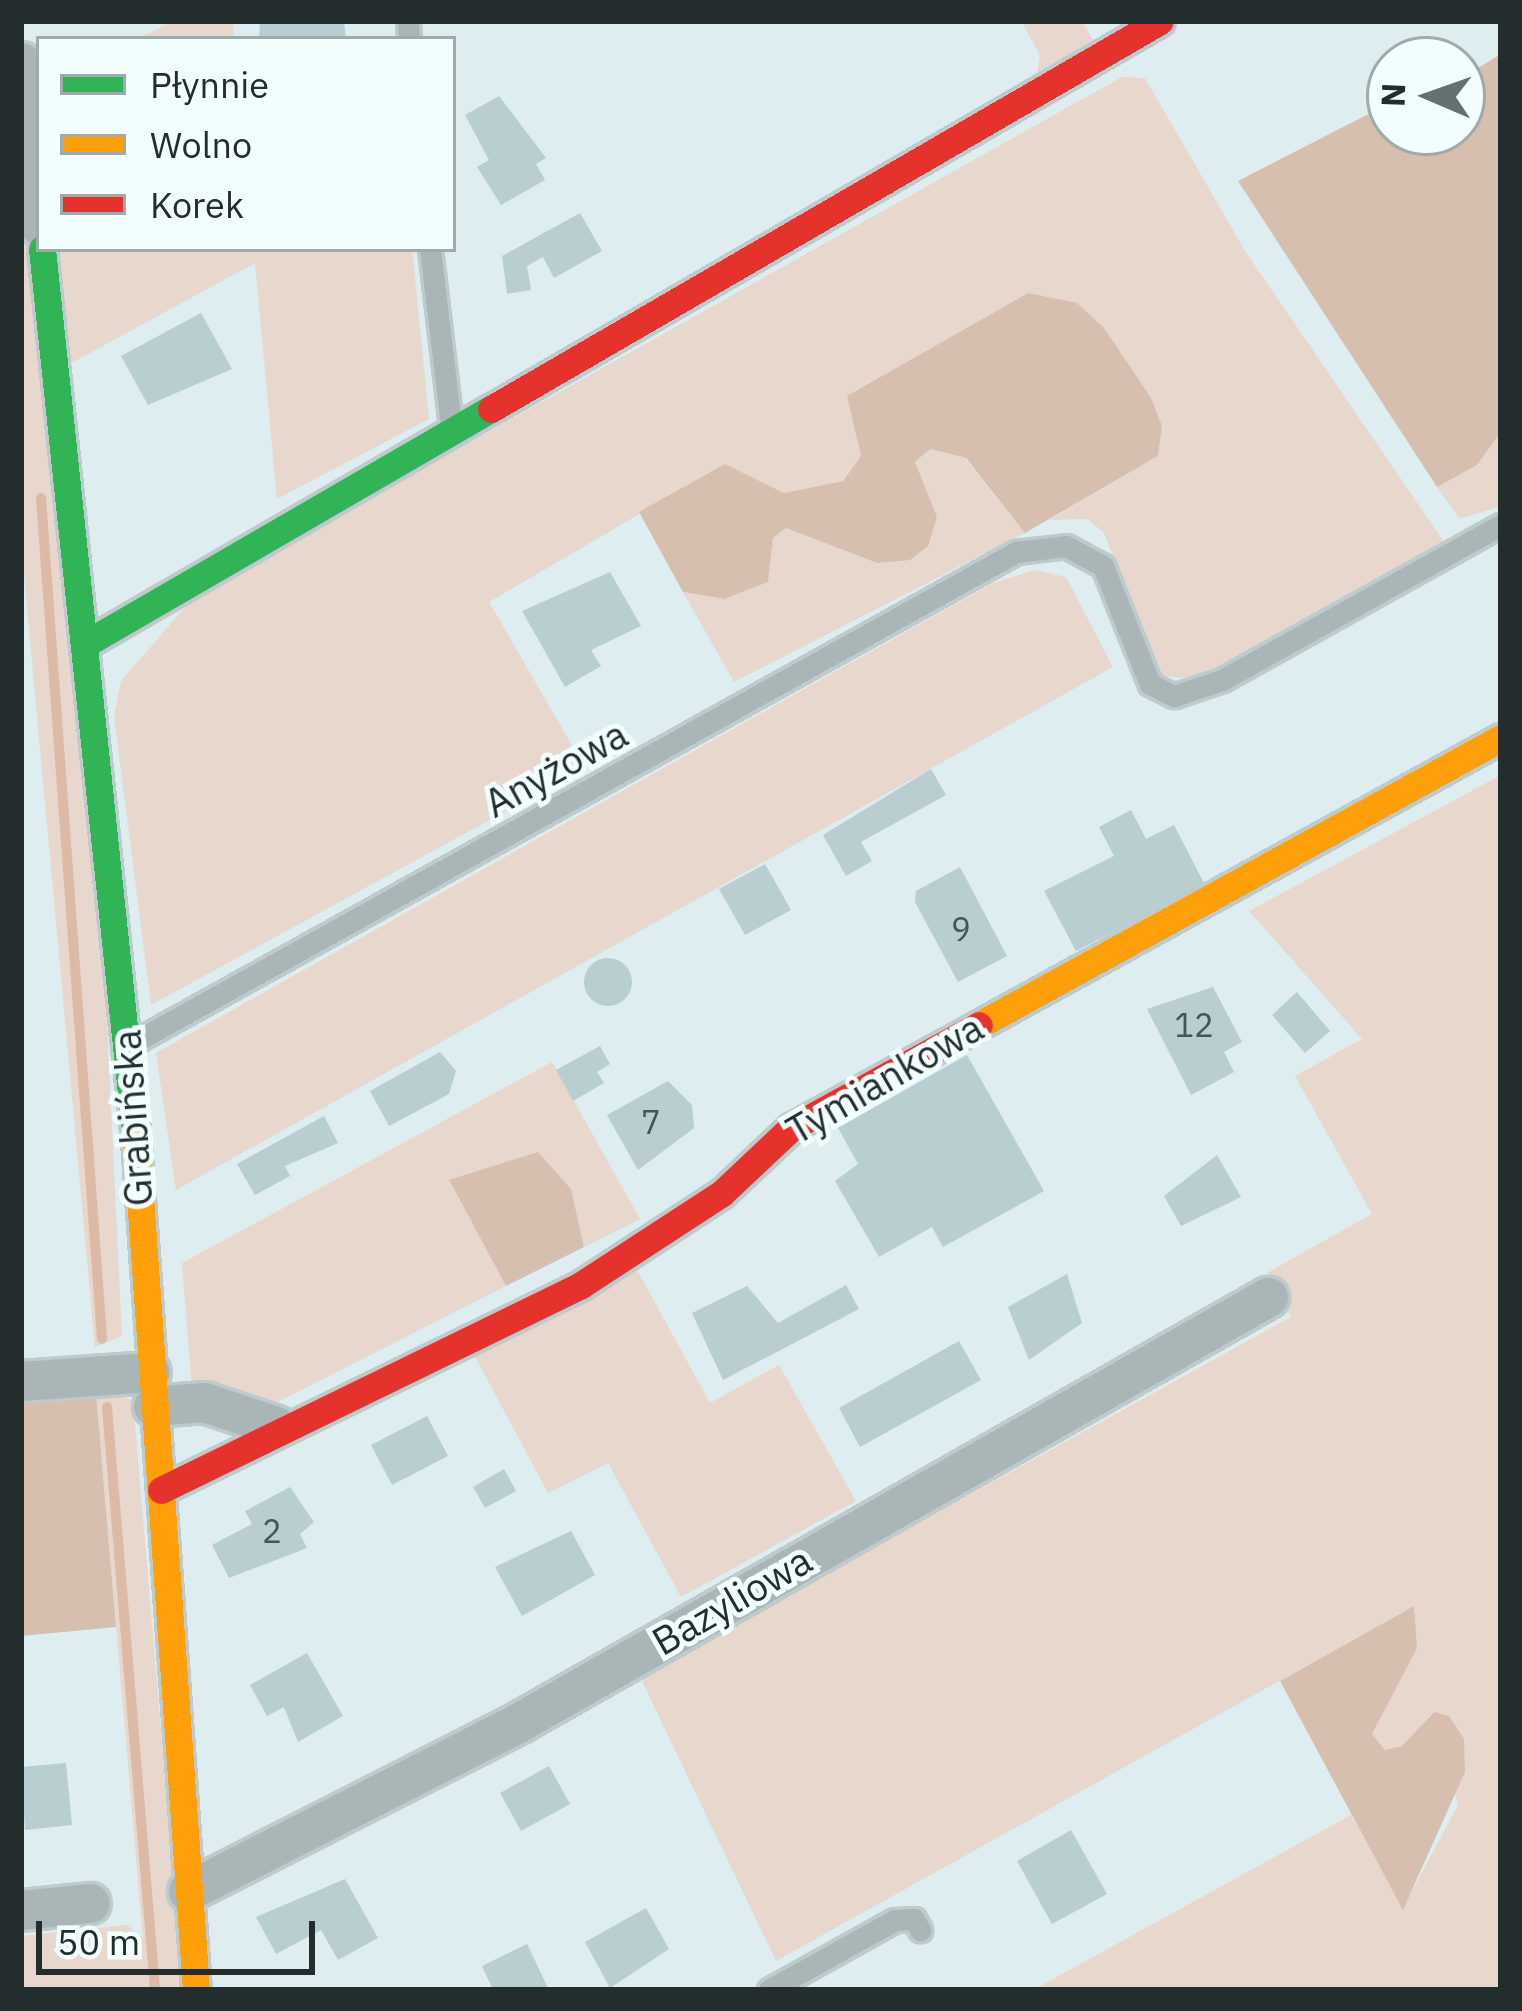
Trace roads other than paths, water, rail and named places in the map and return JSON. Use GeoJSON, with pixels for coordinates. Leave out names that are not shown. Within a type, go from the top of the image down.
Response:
{"type":"FeatureCollection","features":[{"type":"Feature","properties":{"kind":"street"},"geometry":{"type":"LineString","coordinates":[[85,644],[1160,21]]}},
{"type":"Feature","properties":{"kind":"street"},"geometry":{"type":"LineString","coordinates":[[21,62],[36,198]]}},
{"type":"Feature","properties":{"kind":"street","name":"Grabińska"},"geometry":{"type":"LineString","coordinates":[[42,252],[129,1045],[196,1990]]}},
{"type":"Feature","properties":{"kind":"street","name":"Tymiankowa"},"geometry":{"type":"LineString","coordinates":[[161,1490],[276,1426],[581,1285],[722,1193],[790,1128],[1501,738]]}},
{"type":"Feature","properties":{"kind":"street","name":"Bazyliowa"},"geometry":{"type":"LineString","coordinates":[[188,1891],[521,1721],[1268,1297]]}},
{"type":"Feature","properties":{"kind":"street"},"geometry":{"type":"LineString","coordinates":[[21,1381],[152,1389],[276,1426]]}},
{"type":"Feature","properties":{"kind":"street"},"geometry":{"type":"LineString","coordinates":[[21,1910],[90,1903]]}},
{"type":"Feature","properties":{"kind":"lane"},"geometry":{"type":"LineString","coordinates":[[430,252],[452,433]]}},
{"type":"Feature","properties":{"kind":"lane","name":"Anyżowa"},"geometry":{"type":"LineString","coordinates":[[129,1045],[1016,552],[1066,546],[1103,566],[1150,684],[1174,696],[1222,680],[1501,525]]}},
{"type":"Feature","properties":{"kind":"lane"},"geometry":{"type":"LineString","coordinates":[[769,1990],[895,1920],[914,1919],[920,1930]]}},
{"type":"Feature","properties":{"kind":"waterway"},"geometry":{"type":"LineString","coordinates":[[41,498],[102,1339]]}},
{"type":"Feature","properties":{"kind":"waterway"},"geometry":{"type":"LineString","coordinates":[[107,1407],[155,1990]]}}]}
